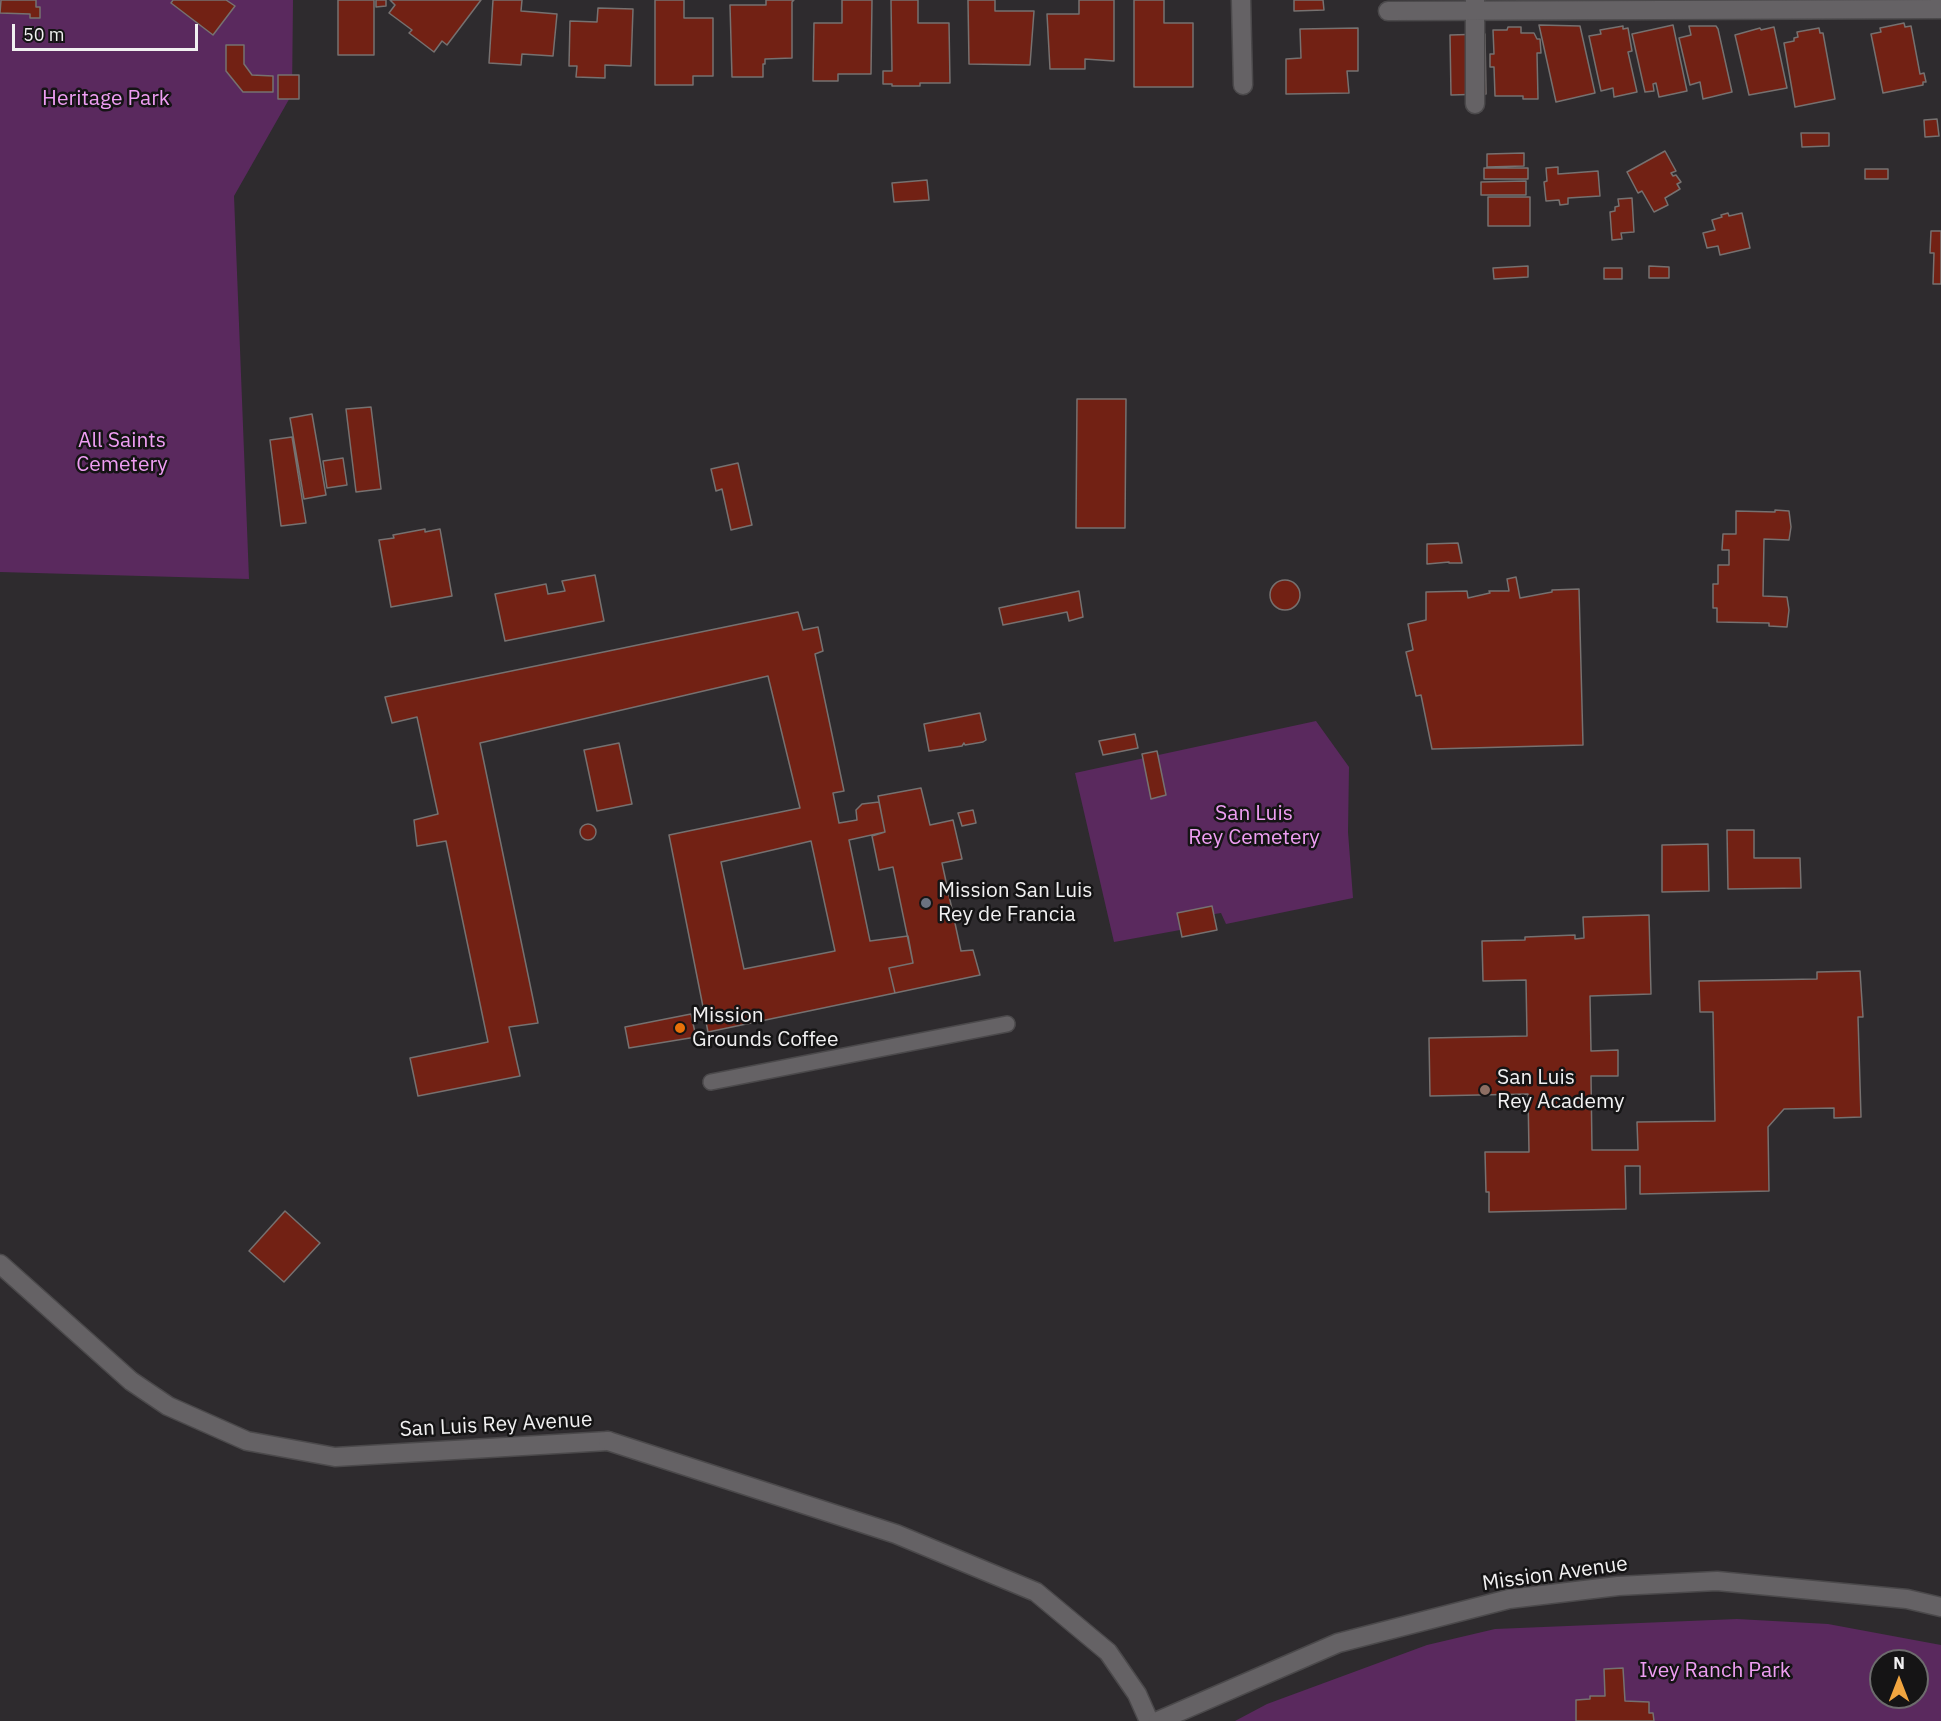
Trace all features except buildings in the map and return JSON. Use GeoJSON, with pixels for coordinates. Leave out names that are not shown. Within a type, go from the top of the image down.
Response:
{"type":"FeatureCollection","features":[{"type":"Feature","properties":{"kind":"street"},"geometry":{"type":"LineString","coordinates":[[1241,0],[1243,85]]}},
{"type":"Feature","properties":{"kind":"street"},"geometry":{"type":"LineString","coordinates":[[1475,6],[1476,104]]}},
{"type":"Feature","properties":{"kind":"street"},"geometry":{"type":"LineString","coordinates":[[1388,12],[1475,6],[1941,9]]}},
{"type":"Feature","properties":{"kind":"street"},"geometry":{"type":"LineString","coordinates":[[711,1082],[1007,1024]]}},
{"type":"Feature","properties":{"kind":"street","name":"San Luis Rey Avenue"},"geometry":{"type":"LineString","coordinates":[[0,1264],[131,1381],[168,1406],[248,1441],[335,1457],[608,1441],[896,1534],[1036,1592],[1108,1652],[1137,1694],[1149,1721]]}},
{"type":"Feature","properties":{"kind":"street","name":"Mission Avenue"},"geometry":{"type":"LineString","coordinates":[[1158,1721],[1338,1643],[1509,1599],[1618,1586],[1717,1581],[1907,1599],[1941,1607]]}},
{"type":"Feature","properties":{"kind":"green space","name":"All Saints Cemetery"},"geometry":{"type":"Polygon","coordinates":[[[0,0],[293,0],[292,94],[234,196],[249,579],[0,572],[0,0]]]}},
{"type":"Feature","properties":{"kind":"green space","name":"San Luis Rey Cemetery"},"geometry":{"type":"Polygon","coordinates":[[[1316,721],[1349,767],[1348,832],[1353,898],[1226,924],[1221,913],[1189,918],[1191,928],[1114,942],[1075,773],[1316,721]]]}},
{"type":"Feature","properties":{"kind":"green space","name":"Ivey Ranch Park"},"geometry":{"type":"Polygon","coordinates":[[[1737,1619],[1828,1624],[1941,1645],[1941,1721],[1235,1721],[1267,1704],[1427,1645],[1495,1629],[1737,1619]]]}},
{"type":"Feature","properties":{"kind":"place","name":"Mission San Luis Rey de Francia"},"geometry":{"type":"Point","coordinates":[926,903]}},
{"type":"Feature","properties":{"kind":"place","name":"Mission Grounds Coffee"},"geometry":{"type":"Point","coordinates":[680,1028]}},
{"type":"Feature","properties":{"kind":"place","name":"San Luis Rey Academy"},"geometry":{"type":"Point","coordinates":[1485,1090]}},
{"type":"Feature","properties":{"kind":"park label","name":"Heritage Park"},"geometry":{"type":"Point","coordinates":[106,99]}}]}
